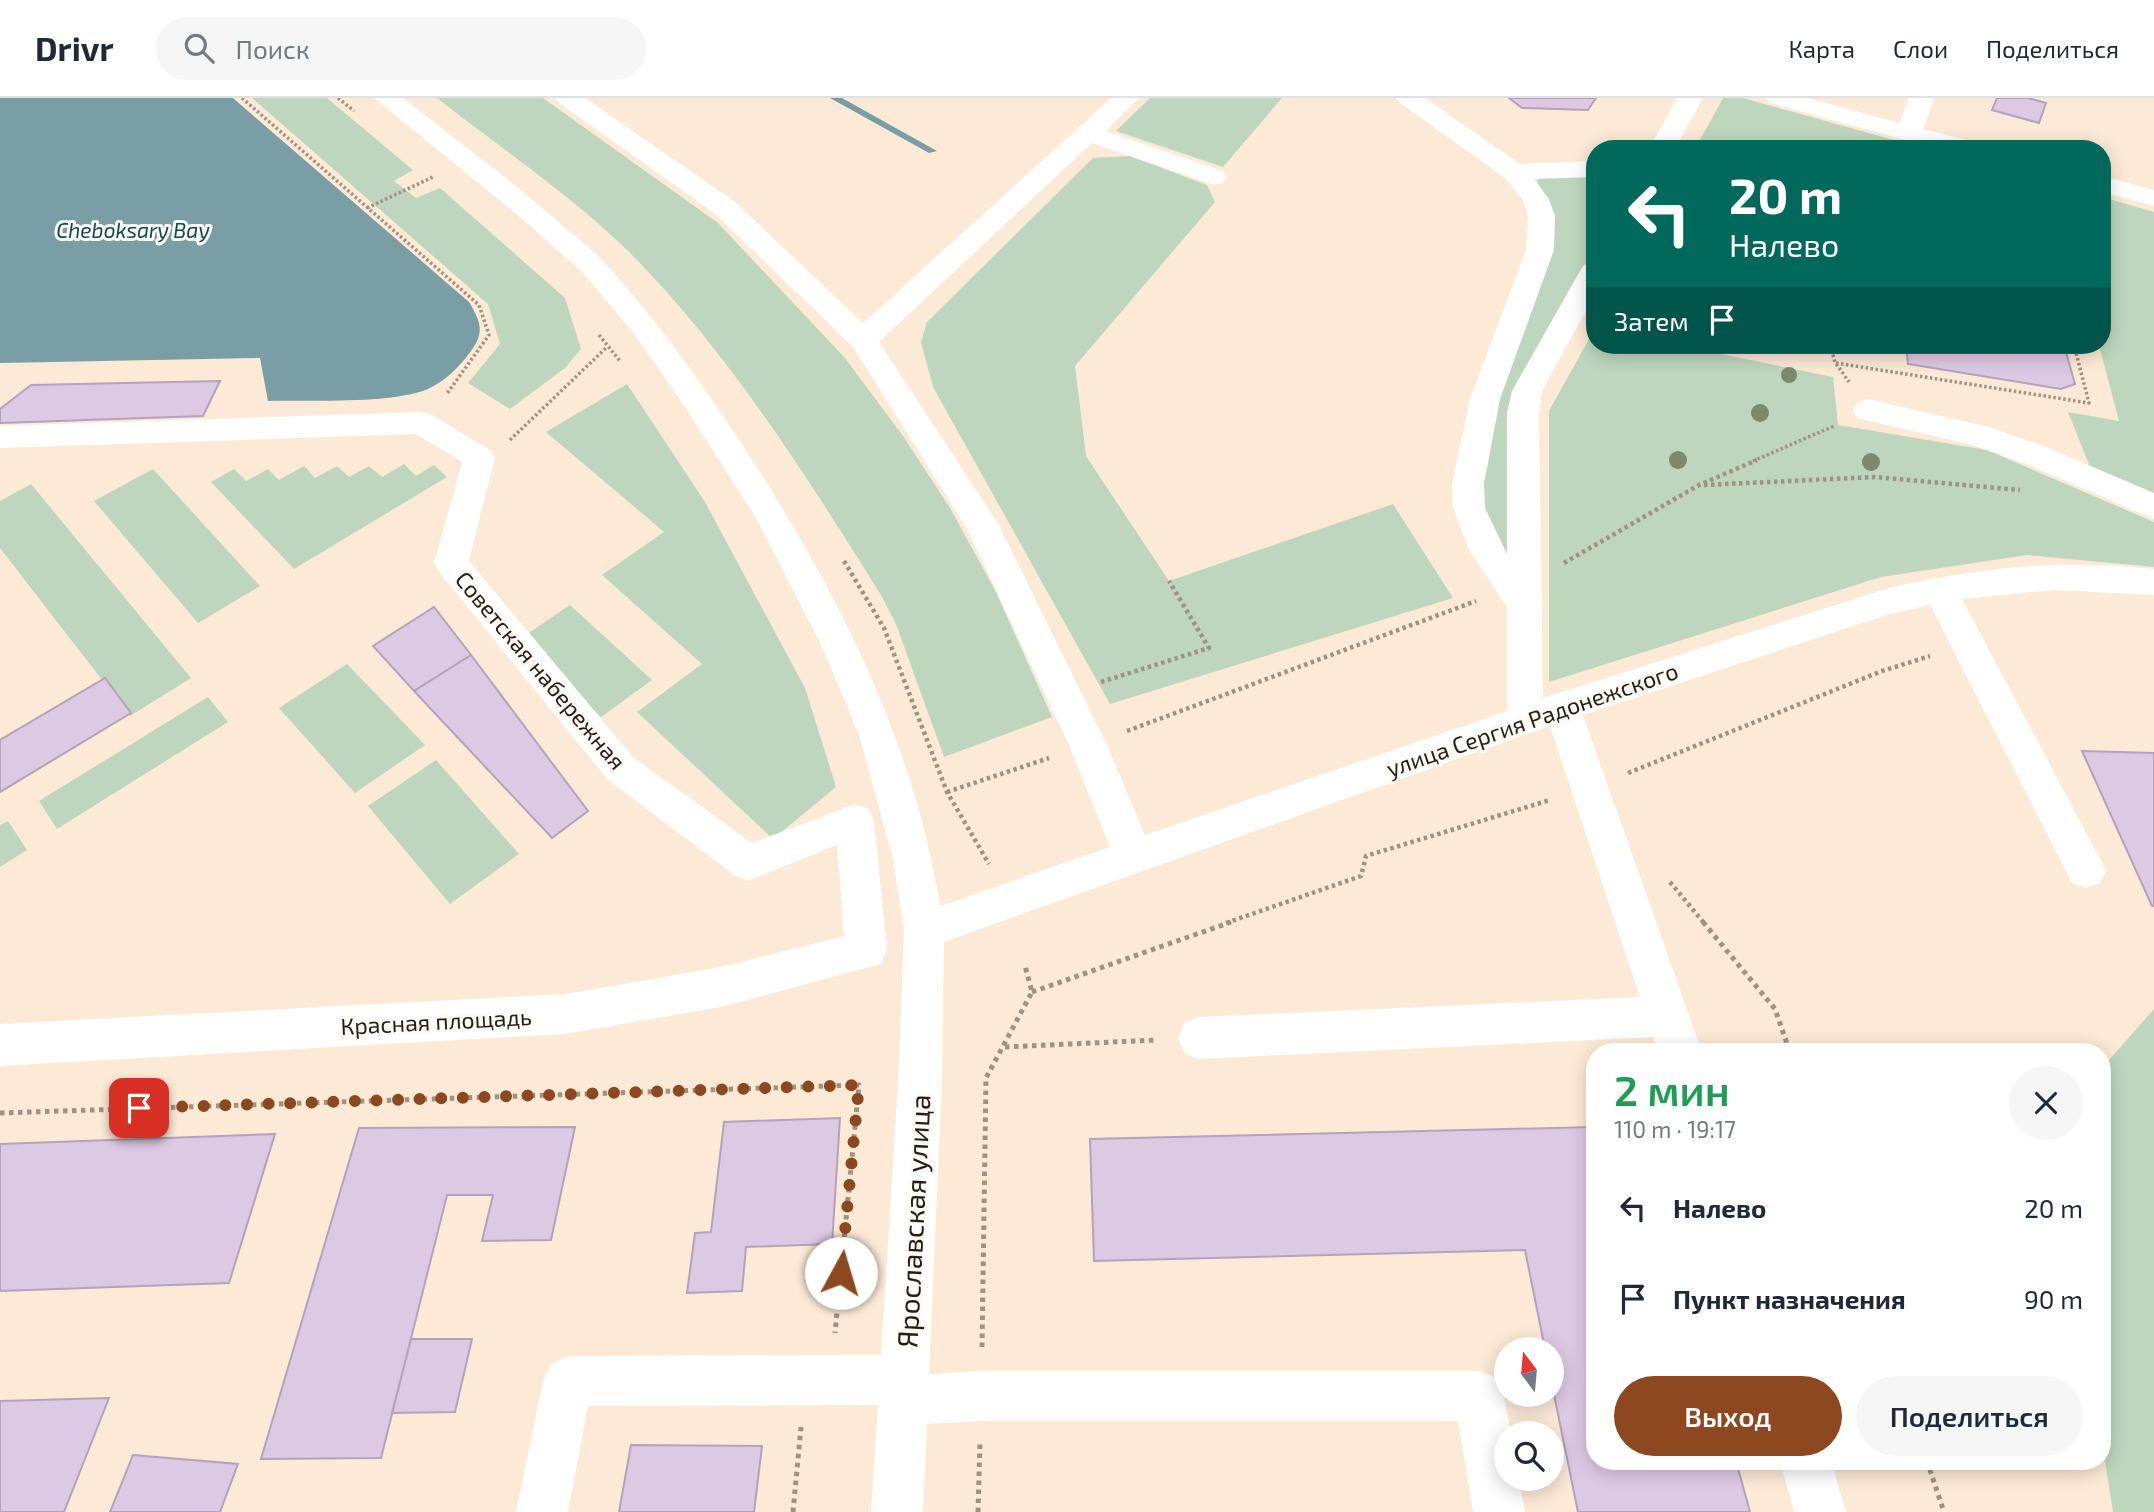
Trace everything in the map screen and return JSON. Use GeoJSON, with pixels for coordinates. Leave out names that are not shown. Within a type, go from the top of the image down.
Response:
{"type":"FeatureCollection","features":[{"type":"Feature","properties":{"kind":"street","name":"Ярославская улица"},"geometry":{"type":"LineString","coordinates":[[387,98],[531,212],[592,267],[645,328],[704,411],[770,513],[841,649],[872,723],[900,807],[913,859],[924,930],[919,1095],[897,1512]]}},
{"type":"Feature","properties":{"kind":"street"},"geometry":{"type":"LineString","coordinates":[[568,98],[724,206],[863,340],[982,525],[1088,745],[1134,856]]}},
{"type":"Feature","properties":{"kind":"street"},"geometry":{"type":"LineString","coordinates":[[863,340],[1126,98]]}},
{"type":"Feature","properties":{"kind":"street"},"geometry":{"type":"LineString","coordinates":[[1409,98],[1514,172],[1540,208],[1544,226],[1540,250],[1485,399],[1468,484],[1469,508],[1486,550],[1519,592]]}},
{"type":"Feature","properties":{"kind":"street"},"geometry":{"type":"LineString","coordinates":[[1667,140],[1690,98]]}},
{"type":"Feature","properties":{"kind":"street"},"geometry":{"type":"LineString","coordinates":[[1779,98],[1935,140]]}},
{"type":"Feature","properties":{"kind":"street"},"geometry":{"type":"LineString","coordinates":[[1909,133],[1921,98]]}},
{"type":"Feature","properties":{"kind":"street"},"geometry":{"type":"LineString","coordinates":[[1088,132],[1214,177]]}},
{"type":"Feature","properties":{"kind":"street"},"geometry":{"type":"LineString","coordinates":[[1514,172],[1586,169]]}},
{"type":"Feature","properties":{"kind":"street"},"geometry":{"type":"LineString","coordinates":[[2111,186],[2154,198]]}},
{"type":"Feature","properties":{"kind":"street"},"geometry":{"type":"LineString","coordinates":[[1525,720],[1519,592],[1523,412],[1527,391],[1586,285]]}},
{"type":"Feature","properties":{"kind":"street"},"geometry":{"type":"LineString","coordinates":[[1868,410],[1978,435],[2154,507]]}},
{"type":"Feature","properties":{"kind":"street"},"geometry":{"type":"LineString","coordinates":[[0,437],[421,423],[479,458]]}},
{"type":"Feature","properties":{"kind":"street","name":"Советская набережная"},"geometry":{"type":"LineString","coordinates":[[479,458],[451,563],[620,768],[748,863],[855,821],[866,950]]}},
{"type":"Feature","properties":{"kind":"street","name":"улица Сергия Радонежского"},"geometry":{"type":"LineString","coordinates":[[924,930],[1562,707],[1889,601],[1938,588],[2028,577],[2154,582]]}},
{"type":"Feature","properties":{"kind":"street"},"geometry":{"type":"LineString","coordinates":[[1938,588],[2086,870]]}},
{"type":"Feature","properties":{"kind":"street"},"geometry":{"type":"LineString","coordinates":[[1199,1038],[1675,1034],[1562,707]]}},
{"type":"Feature","properties":{"kind":"street","name":"Красная площадь"},"geometry":{"type":"LineString","coordinates":[[0,1045],[565,1014],[722,987],[866,950]]}},
{"type":"Feature","properties":{"kind":"street"},"geometry":{"type":"LineString","coordinates":[[542,1512],[568,1381],[818,1380],[981,1396],[1479,1395],[1499,1512]]}},
{"type":"Feature","properties":{"kind":"street"},"geometry":{"type":"LineString","coordinates":[[1808,1470],[1820,1512]]}},
{"type":"Feature","properties":{"kind":"path"},"geometry":{"type":"LineString","coordinates":[[242,98],[479,305],[489,335],[446,396]]}},
{"type":"Feature","properties":{"kind":"path"},"geometry":{"type":"LineString","coordinates":[[338,98],[359,116]]}},
{"type":"Feature","properties":{"kind":"path"},"geometry":{"type":"LineString","coordinates":[[367,208],[434,177],[423,168]]}},
{"type":"Feature","properties":{"kind":"path"},"geometry":{"type":"LineString","coordinates":[[593,326],[607,348],[622,363]]}},
{"type":"Feature","properties":{"kind":"path"},"geometry":{"type":"LineString","coordinates":[[479,458],[510,441],[607,348]]}},
{"type":"Feature","properties":{"kind":"path"},"geometry":{"type":"LineString","coordinates":[[1833,354],[1835,362],[2089,403],[2076,354]]}},
{"type":"Feature","properties":{"kind":"path"},"geometry":{"type":"LineString","coordinates":[[991,867],[947,792],[1088,745],[1519,592],[1699,485],[1868,410]]}},
{"type":"Feature","properties":{"kind":"path"},"geometry":{"type":"LineString","coordinates":[[1699,485],[1875,477],[2029,491]]}},
{"type":"Feature","properties":{"kind":"path"},"geometry":{"type":"LineString","coordinates":[[1063,693],[1209,648],[1169,581]]}},
{"type":"Feature","properties":{"kind":"path"},"geometry":{"type":"LineString","coordinates":[[1032,992],[1361,876],[1366,856],[1591,788],[1882,671],[1968,644]]}},
{"type":"Feature","properties":{"kind":"path"},"geometry":{"type":"LineString","coordinates":[[1661,872],[1775,1009],[1787,1043]]}},
{"type":"Feature","properties":{"kind":"path"},"geometry":{"type":"LineString","coordinates":[[978,1512],[986,1078],[1032,992],[1025,966]]}},
{"type":"Feature","properties":{"kind":"path"},"geometry":{"type":"LineString","coordinates":[[1004,1047],[1199,1038]]}},
{"type":"Feature","properties":{"kind":"path"},"geometry":{"type":"LineString","coordinates":[[0,1113],[859,1085],[818,1380],[793,1512]]}},
{"type":"Feature","properties":{"kind":"path"},"geometry":{"type":"LineString","coordinates":[[1930,1470],[1944,1512]]}},
{"type":"Feature","properties":{"kind":"green space"},"geometry":{"type":"Polygon","coordinates":[[[252,98],[327,98],[413,170],[394,181],[416,198],[440,188],[565,298],[581,349],[565,368],[510,409],[468,383],[500,344],[488,304],[252,98]]]}},
{"type":"Feature","properties":{"kind":"green space"},"geometry":{"type":"Polygon","coordinates":[[[437,98],[543,98],[718,223],[845,358],[903,436],[950,508],[995,590],[1052,717],[944,757],[896,624],[881,595],[794,460],[731,371],[663,288],[606,230],[437,98]]]}},
{"type":"Feature","properties":{"kind":"green space"},"geometry":{"type":"Polygon","coordinates":[[[1150,98],[1282,98],[1223,167],[1116,131],[1150,98]]]}},
{"type":"Feature","properties":{"kind":"green space"},"geometry":{"type":"Polygon","coordinates":[[[1723,98],[1743,98],[1894,140],[1700,140],[1723,98]]]}},
{"type":"Feature","properties":{"kind":"green space"},"geometry":{"type":"Polygon","coordinates":[[[1130,156],[1207,185],[1215,202],[1075,366],[1086,456],[1169,581],[1393,504],[1453,598],[1110,704],[933,387],[921,342],[927,322],[1093,158],[1130,156]]]}},
{"type":"Feature","properties":{"kind":"green space"},"geometry":{"type":"Polygon","coordinates":[[[1586,174],[1586,272],[1523,386],[1508,564],[1477,502],[1539,187],[1537,180],[1544,176],[1586,174]]]}},
{"type":"Feature","properties":{"kind":"green space"},"geometry":{"type":"Polygon","coordinates":[[[2111,200],[2154,212],[2154,493],[2090,467],[2068,412],[2119,421],[2101,354],[2111,354],[2111,200]]]}},
{"type":"Feature","properties":{"kind":"green space"},"geometry":{"type":"Polygon","coordinates":[[[1586,344],[1586,354],[1721,354],[1833,377],[1838,425],[1987,450],[2154,522],[2154,567],[2027,555],[1881,577],[1549,682],[1549,411],[1586,344]]]}},
{"type":"Feature","properties":{"kind":"green space"},"geometry":{"type":"Polygon","coordinates":[[[627,384],[705,502],[805,688],[836,787],[773,839],[637,712],[702,664],[602,575],[664,532],[546,432],[627,384]]]}},
{"type":"Feature","properties":{"kind":"green space"},"geometry":{"type":"Polygon","coordinates":[[[404,464],[416,476],[434,465],[447,477],[294,569],[211,482],[234,469],[246,481],[268,469],[279,480],[304,466],[315,478],[337,466],[349,477],[369,466],[382,477],[404,464]]]}},
{"type":"Feature","properties":{"kind":"green space"},"geometry":{"type":"Polygon","coordinates":[[[153,469],[260,586],[198,623],[94,501],[153,469]]]}},
{"type":"Feature","properties":{"kind":"green space"},"geometry":{"type":"Polygon","coordinates":[[[31,484],[191,678],[130,716],[0,548],[0,501],[31,484]]]}},
{"type":"Feature","properties":{"kind":"green space"},"geometry":{"type":"Polygon","coordinates":[[[570,605],[652,680],[601,717],[520,639],[570,605]]]}},
{"type":"Feature","properties":{"kind":"green space"},"geometry":{"type":"Polygon","coordinates":[[[347,664],[425,745],[355,793],[279,708],[347,664]]]}},
{"type":"Feature","properties":{"kind":"green space"},"geometry":{"type":"Polygon","coordinates":[[[208,697],[228,722],[57,829],[39,801],[208,697]]]}},
{"type":"Feature","properties":{"kind":"green space"},"geometry":{"type":"Polygon","coordinates":[[[436,760],[519,854],[450,904],[368,806],[436,760]]]}},
{"type":"Feature","properties":{"kind":"green space"},"geometry":{"type":"Polygon","coordinates":[[[8,821],[27,850],[0,867],[0,825],[8,821]]]}},
{"type":"Feature","properties":{"kind":"green space"},"geometry":{"type":"Polygon","coordinates":[[[2154,1009],[2154,1512],[2113,1512],[2106,1470],[2111,1470],[2111,1058],[2154,1009]]]}},
{"type":"Feature","properties":{"kind":"water","name":"Cheboksary Bay"},"geometry":{"type":"Polygon","coordinates":[[[0,98],[233,98],[469,302],[479,323],[477,341],[455,370],[428,389],[394,397],[351,400],[268,401],[260,358],[0,363],[0,98]]]}},
{"type":"Feature","properties":{"kind":"building"},"geometry":{"type":"Polygon","coordinates":[[[1509,98],[1596,98],[1588,110],[1522,108],[1509,98]]]}},
{"type":"Feature","properties":{"kind":"building"},"geometry":{"type":"Polygon","coordinates":[[[1997,98],[2028,98],[2046,103],[2039,123],[1992,110],[1997,98]]]}},
{"type":"Feature","properties":{"kind":"building"},"geometry":{"type":"Polygon","coordinates":[[[1907,354],[2067,354],[2075,384],[2061,389],[1908,364],[1907,354]]]}},
{"type":"Feature","properties":{"kind":"building"},"geometry":{"type":"Polygon","coordinates":[[[220,381],[203,416],[0,423],[0,409],[31,385],[220,381]]]}},
{"type":"Feature","properties":{"kind":"building"},"geometry":{"type":"Polygon","coordinates":[[[434,607],[471,655],[414,691],[373,646],[434,607]]]}},
{"type":"Feature","properties":{"kind":"building"},"geometry":{"type":"Polygon","coordinates":[[[471,655],[588,811],[552,838],[414,691],[471,655]]]}},
{"type":"Feature","properties":{"kind":"building"},"geometry":{"type":"Polygon","coordinates":[[[105,678],[131,713],[0,792],[0,740],[105,678]]]}},
{"type":"Feature","properties":{"kind":"building"},"geometry":{"type":"Polygon","coordinates":[[[2082,751],[2154,753],[2154,906],[2152,906],[2082,751]]]}},
{"type":"Feature","properties":{"kind":"building"},"geometry":{"type":"Polygon","coordinates":[[[840,1118],[832,1244],[746,1247],[742,1291],[687,1293],[695,1233],[711,1232],[724,1122],[840,1118]]]}},
{"type":"Feature","properties":{"kind":"building"},"geometry":{"type":"Polygon","coordinates":[[[575,1127],[551,1240],[482,1241],[493,1195],[447,1195],[381,1458],[261,1459],[359,1128],[575,1127]]]}},
{"type":"Feature","properties":{"kind":"building"},"geometry":{"type":"Polygon","coordinates":[[[1586,1127],[1586,1470],[1738,1470],[1750,1512],[1578,1512],[1564,1444],[1564,1421],[1559,1421],[1557,1407],[1564,1407],[1564,1337],[1543,1337],[1525,1250],[1094,1261],[1090,1139],[1586,1127]]]}},
{"type":"Feature","properties":{"kind":"building"},"geometry":{"type":"Polygon","coordinates":[[[275,1134],[229,1283],[0,1291],[0,1144],[275,1134]]]}},
{"type":"Feature","properties":{"kind":"building"},"geometry":{"type":"Polygon","coordinates":[[[411,1339],[472,1339],[455,1412],[392,1413],[411,1339]]]}},
{"type":"Feature","properties":{"kind":"building"},"geometry":{"type":"Polygon","coordinates":[[[109,1398],[64,1512],[0,1512],[0,1401],[109,1398]]]}},
{"type":"Feature","properties":{"kind":"building"},"geometry":{"type":"Polygon","coordinates":[[[631,1445],[762,1446],[754,1512],[619,1512],[631,1445]]]}},
{"type":"Feature","properties":{"kind":"building"},"geometry":{"type":"Polygon","coordinates":[[[133,1455],[238,1464],[220,1512],[110,1512],[133,1455]]]}},
{"type":"Feature","properties":{"kind":"waterway"},"geometry":{"type":"LineString","coordinates":[[835,98],[932,151]]}},
{"type":"Feature","properties":{"kind":"route"},"geometry":{"type":"LineString","coordinates":[[139,1108],[859,1085],[841,1273]]}}]}
